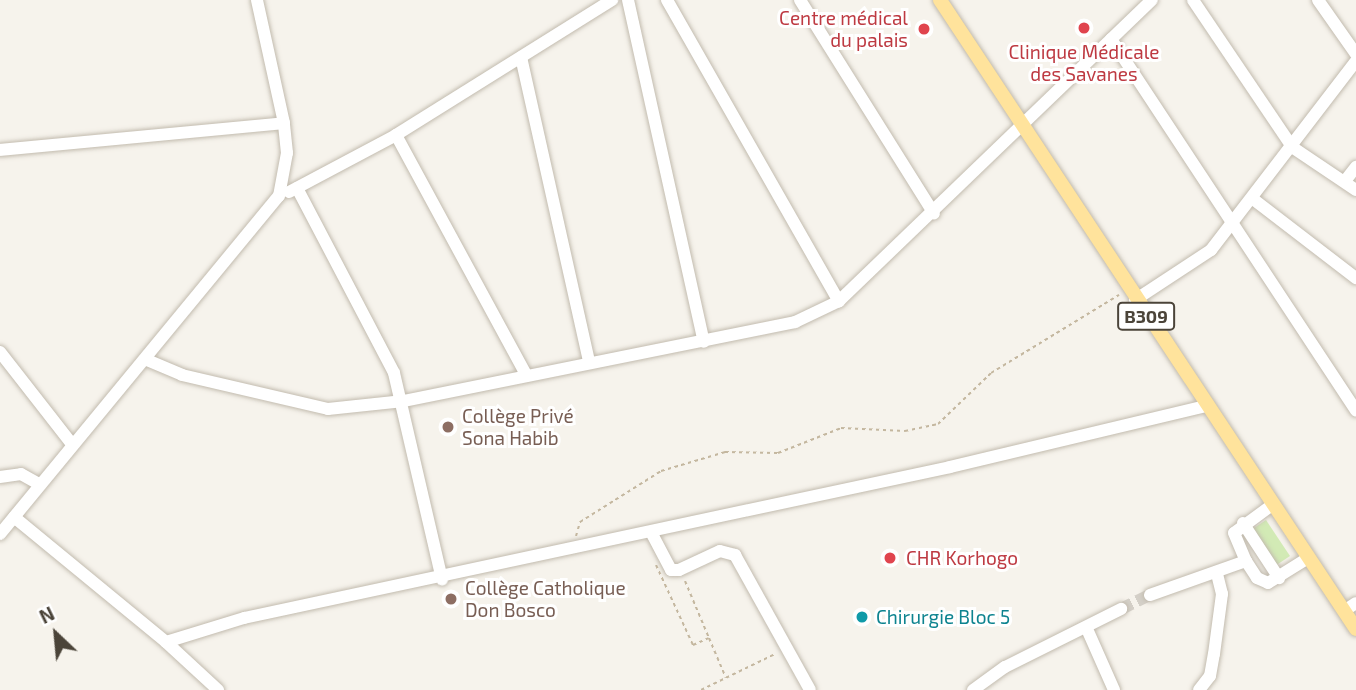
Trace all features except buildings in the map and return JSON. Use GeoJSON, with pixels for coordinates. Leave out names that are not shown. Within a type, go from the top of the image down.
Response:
{"type":"FeatureCollection","features":[{"type":"Feature","properties":{"kind":"main road","name":"B309"},"geometry":{"type":"LineString","coordinates":[[943,1],[1132,295],[1272,505],[1308,558],[1350,607],[1356,629]]}},
{"type":"Feature","properties":{"kind":"street"},"geometry":{"type":"LineString","coordinates":[[257,0],[284,123],[287,153],[279,196]]}},
{"type":"Feature","properties":{"kind":"street"},"geometry":{"type":"LineString","coordinates":[[0,534],[279,196],[396,135],[612,0]]}},
{"type":"Feature","properties":{"kind":"street"},"geometry":{"type":"LineString","coordinates":[[628,0],[704,342]]}},
{"type":"Feature","properties":{"kind":"street"},"geometry":{"type":"LineString","coordinates":[[667,0],[839,302]]}},
{"type":"Feature","properties":{"kind":"street"},"geometry":{"type":"LineString","coordinates":[[800,0],[934,214]]}},
{"type":"Feature","properties":{"kind":"street"},"geometry":{"type":"LineString","coordinates":[[146,360],[182,375],[328,409],[404,401],[589,361],[704,342],[795,322],[839,302],[934,214],[1152,0]]}},
{"type":"Feature","properties":{"kind":"street"},"geometry":{"type":"LineString","coordinates":[[1193,0],[1292,147],[1356,190]]}},
{"type":"Feature","properties":{"kind":"street"},"geometry":{"type":"LineString","coordinates":[[1318,0],[1356,54]]}},
{"type":"Feature","properties":{"kind":"street"},"geometry":{"type":"LineString","coordinates":[[1111,39],[1356,411]]}},
{"type":"Feature","properties":{"kind":"street"},"geometry":{"type":"LineString","coordinates":[[521,57],[589,361]]}},
{"type":"Feature","properties":{"kind":"street"},"geometry":{"type":"LineString","coordinates":[[1132,295],[1211,250],[1233,226],[1356,61]]}},
{"type":"Feature","properties":{"kind":"street"},"geometry":{"type":"LineString","coordinates":[[0,150],[284,123]]}},
{"type":"Feature","properties":{"kind":"street"},"geometry":{"type":"LineString","coordinates":[[396,135],[527,376]]}},
{"type":"Feature","properties":{"kind":"street"},"geometry":{"type":"LineString","coordinates":[[1345,181],[1356,167]]}},
{"type":"Feature","properties":{"kind":"street"},"geometry":{"type":"LineString","coordinates":[[296,188],[366,314],[404,401],[442,579]]}},
{"type":"Feature","properties":{"kind":"street"},"geometry":{"type":"LineString","coordinates":[[1253,199],[1356,278]]}},
{"type":"Feature","properties":{"kind":"street"},"geometry":{"type":"LineString","coordinates":[[0,352],[72,444]]}},
{"type":"Feature","properties":{"kind":"street"},"geometry":{"type":"LineString","coordinates":[[166,642],[244,618],[442,579],[573,547],[651,532],[1206,406]]}},
{"type":"Feature","properties":{"kind":"street"},"geometry":{"type":"LineString","coordinates":[[0,477],[21,474],[40,484]]}},
{"type":"Feature","properties":{"kind":"street"},"geometry":{"type":"LineString","coordinates":[[1272,505],[1243,523],[1234,538],[1246,561],[1262,583],[1279,578],[1308,558]]}},
{"type":"Feature","properties":{"kind":"street"},"geometry":{"type":"LineString","coordinates":[[14,517],[166,642],[218,690]]}},
{"type":"Feature","properties":{"kind":"street"},"geometry":{"type":"LineString","coordinates":[[1243,523],[1279,578]]}},
{"type":"Feature","properties":{"kind":"street"},"geometry":{"type":"LineString","coordinates":[[651,532],[664,563],[680,570],[710,553],[728,551],[735,555],[810,690]]}},
{"type":"Feature","properties":{"kind":"street"},"geometry":{"type":"LineString","coordinates":[[1150,595],[1217,574],[1246,561]]}},
{"type":"Feature","properties":{"kind":"street"},"geometry":{"type":"LineString","coordinates":[[1199,690],[1210,676],[1214,654],[1222,594],[1217,574]]}},
{"type":"Feature","properties":{"kind":"street"},"geometry":{"type":"LineString","coordinates":[[973,690],[1005,667],[1087,629],[1122,608]]}},
{"type":"Feature","properties":{"kind":"street"},"geometry":{"type":"LineString","coordinates":[[1087,629],[1114,690]]}},
{"type":"Feature","properties":{"kind":"path"},"geometry":{"type":"LineString","coordinates":[[573,547],[580,522],[661,471],[725,452],[778,453],[841,428],[905,432],[938,424],[991,373],[1132,295]]}},
{"type":"Feature","properties":{"kind":"path"},"geometry":{"type":"LineString","coordinates":[[664,563],[653,566],[693,645],[709,638]]}},
{"type":"Feature","properties":{"kind":"path"},"geometry":{"type":"LineString","coordinates":[[680,570],[726,678]]}},
{"type":"Feature","properties":{"kind":"path"},"geometry":{"type":"LineString","coordinates":[[701,690],[786,648]]}},
{"type":"Feature","properties":{"kind":"green space"},"geometry":{"type":"Polygon","coordinates":[[[1266,520],[1290,556],[1275,566],[1251,530],[1266,520]]]}},
{"type":"Feature","properties":{"kind":"tunnel"},"geometry":{"type":"LineString","coordinates":[[1121,609],[1150,595]]}},
{"type":"Feature","properties":{"kind":"place","name":"Clinique Médicale des Savanes"},"geometry":{"type":"Point","coordinates":[1084,28]}},
{"type":"Feature","properties":{"kind":"place","name":"Centre médical du palais"},"geometry":{"type":"Point","coordinates":[924,29]}},
{"type":"Feature","properties":{"kind":"place","name":"Collège Privé Sona Habib"},"geometry":{"type":"Point","coordinates":[448,427]}},
{"type":"Feature","properties":{"kind":"place","name":"CHR Korhogo"},"geometry":{"type":"Point","coordinates":[890,558]}},
{"type":"Feature","properties":{"kind":"place","name":"Collège Catholique Don Bosco"},"geometry":{"type":"Point","coordinates":[451,599]}},
{"type":"Feature","properties":{"kind":"place","name":"Chirurgie Bloc 5"},"geometry":{"type":"Point","coordinates":[862,617]}}]}
